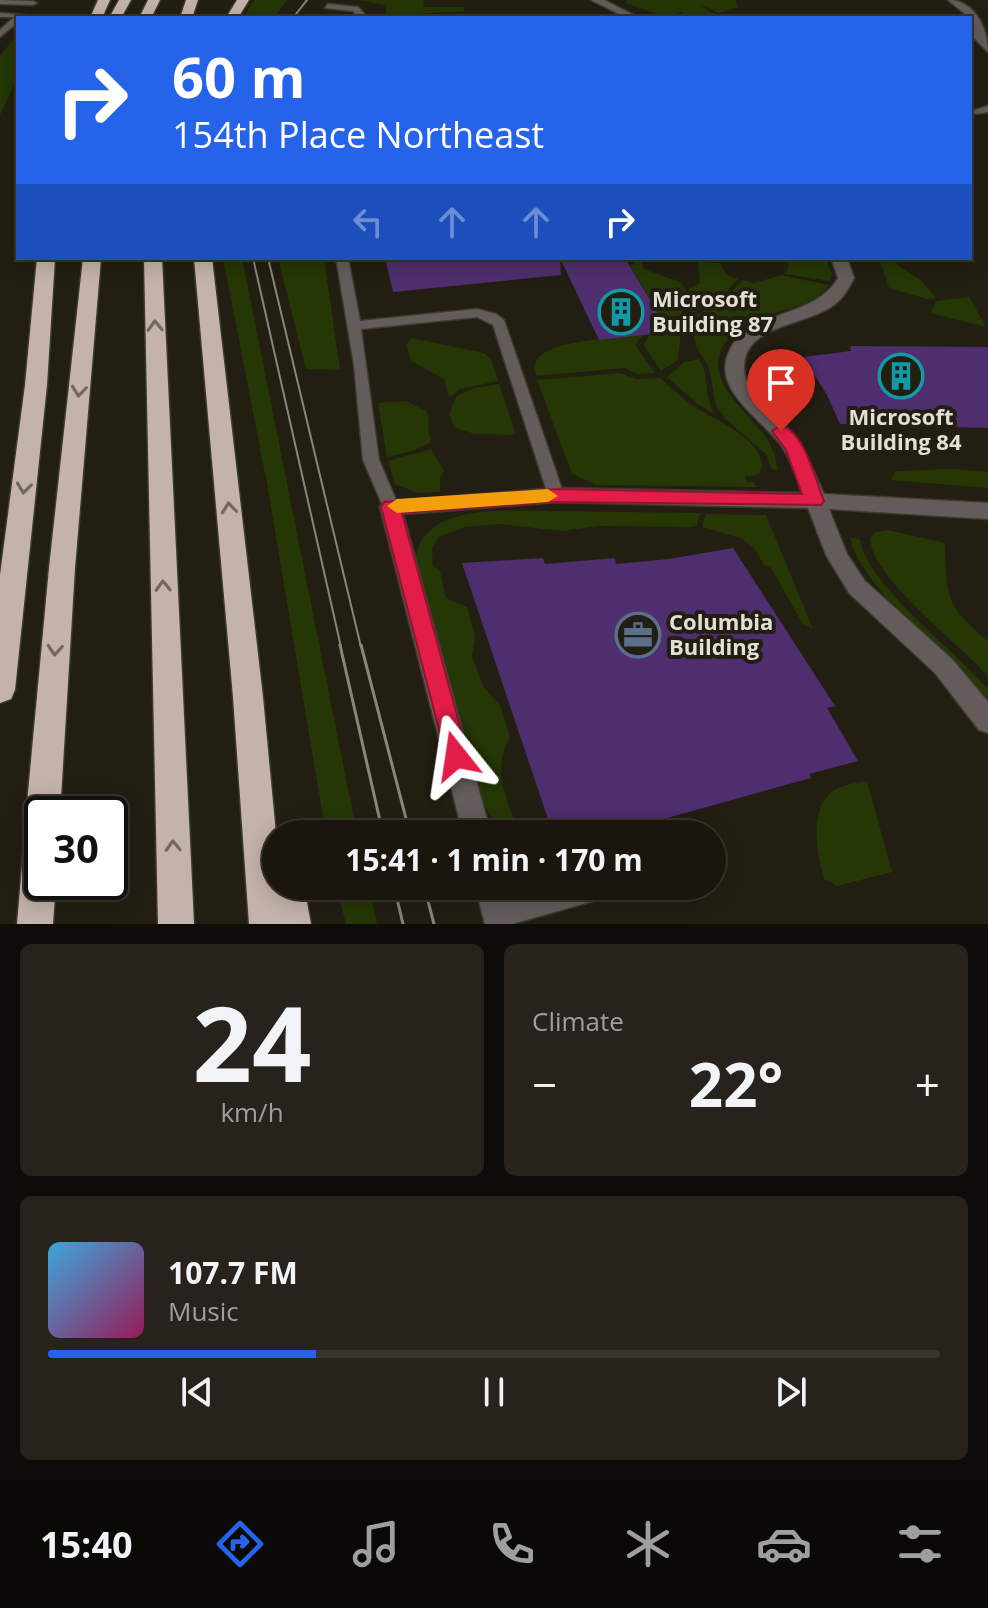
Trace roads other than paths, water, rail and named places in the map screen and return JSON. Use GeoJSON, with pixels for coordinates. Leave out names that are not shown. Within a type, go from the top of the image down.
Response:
{"type":"FeatureCollection","features":[{"type":"Feature","properties":{"kind":"highway"},"geometry":{"type":"LineString","coordinates":[[225,15],[243,0]]}},
{"type":"Feature","properties":{"kind":"highway"},"geometry":{"type":"LineString","coordinates":[[0,690],[36,385],[46,260]]}},
{"type":"Feature","properties":{"kind":"highway"},"geometry":{"type":"LineString","coordinates":[[44,796],[62,568],[92,260]]}},
{"type":"Feature","properties":{"kind":"highway"},"geometry":{"type":"LineString","coordinates":[[153,260],[176,924]]}},
{"type":"Feature","properties":{"kind":"highway"},"geometry":{"type":"LineString","coordinates":[[203,260],[248,697],[267,924]]}},
{"type":"Feature","properties":{"kind":"highway"},"geometry":{"type":"LineString","coordinates":[[248,697],[273,820]]}},
{"type":"Feature","properties":{"kind":"highway"},"geometry":{"type":"LineString","coordinates":[[35,924],[37,900]]}},
{"type":"Feature","properties":{"kind":"highway"},"geometry":{"type":"LineString","coordinates":[[289,900],[293,924]]}},
{"type":"Feature","properties":{"kind":"street"},"geometry":{"type":"LineString","coordinates":[[596,0],[631,16]]}},
{"type":"Feature","properties":{"kind":"street"},"geometry":{"type":"LineString","coordinates":[[953,0],[976,19],[979,38],[988,49]]}},
{"type":"Feature","properties":{"kind":"street"},"geometry":{"type":"LineString","coordinates":[[840,260],[846,278],[836,295],[746,338],[735,356],[734,373],[741,389],[794,449],[841,561],[856,586],[954,678],[988,722]]}},
{"type":"Feature","properties":{"kind":"street"},"geometry":{"type":"LineString","coordinates":[[473,820],[391,507],[556,495],[815,501],[988,511]]}},
{"type":"Feature","properties":{"kind":"street"},"geometry":{"type":"LineString","coordinates":[[494,900],[499,920]]}},
{"type":"Feature","properties":{"kind":"lane"},"geometry":{"type":"LineString","coordinates":[[2,1],[34,1]]}},
{"type":"Feature","properties":{"kind":"lane"},"geometry":{"type":"LineString","coordinates":[[20,16],[34,1]]}},
{"type":"Feature","properties":{"kind":"lane"},"geometry":{"type":"LineString","coordinates":[[330,3],[355,9],[363,16]]}},
{"type":"Feature","properties":{"kind":"lane"},"geometry":{"type":"LineString","coordinates":[[0,35],[16,20]]}},
{"type":"Feature","properties":{"kind":"lane"},"geometry":{"type":"LineString","coordinates":[[976,111],[988,109]]}},
{"type":"Feature","properties":{"kind":"lane"},"geometry":{"type":"LineString","coordinates":[[342,260],[371,460],[391,507]]}},
{"type":"Feature","properties":{"kind":"lane"},"geometry":{"type":"LineString","coordinates":[[354,326],[477,313],[499,323],[556,495]]}},
{"type":"Feature","properties":{"kind":"lane"},"geometry":{"type":"LineString","coordinates":[[499,920],[561,900]]}},
{"type":"Feature","properties":{"kind":"tram line"},"geometry":{"type":"LineString","coordinates":[[295,16],[307,0]]}},
{"type":"Feature","properties":{"kind":"tram line"},"geometry":{"type":"LineString","coordinates":[[253,260],[341,647]]}},
{"type":"Feature","properties":{"kind":"tram line"},"geometry":{"type":"LineString","coordinates":[[268,260],[361,647]]}},
{"type":"Feature","properties":{"kind":"tram line"},"geometry":{"type":"LineString","coordinates":[[340,645],[380,820]]}},
{"type":"Feature","properties":{"kind":"tram line"},"geometry":{"type":"LineString","coordinates":[[361,645],[406,820]]}},
{"type":"Feature","properties":{"kind":"tram line"},"geometry":{"type":"LineString","coordinates":[[397,900],[403,924]]}},
{"type":"Feature","properties":{"kind":"tram line"},"geometry":{"type":"LineString","coordinates":[[428,900],[434,924]]}},
{"type":"Feature","properties":{"kind":"place","name":"Microsoft Building 87"},"geometry":{"type":"Point","coordinates":[621,312]}},
{"type":"Feature","properties":{"kind":"place","name":"Microsoft Building 84"},"geometry":{"type":"Point","coordinates":[901,376]}},
{"type":"Feature","properties":{"kind":"place","name":"Columbia Building"},"geometry":{"type":"Point","coordinates":[638,635]}}]}
